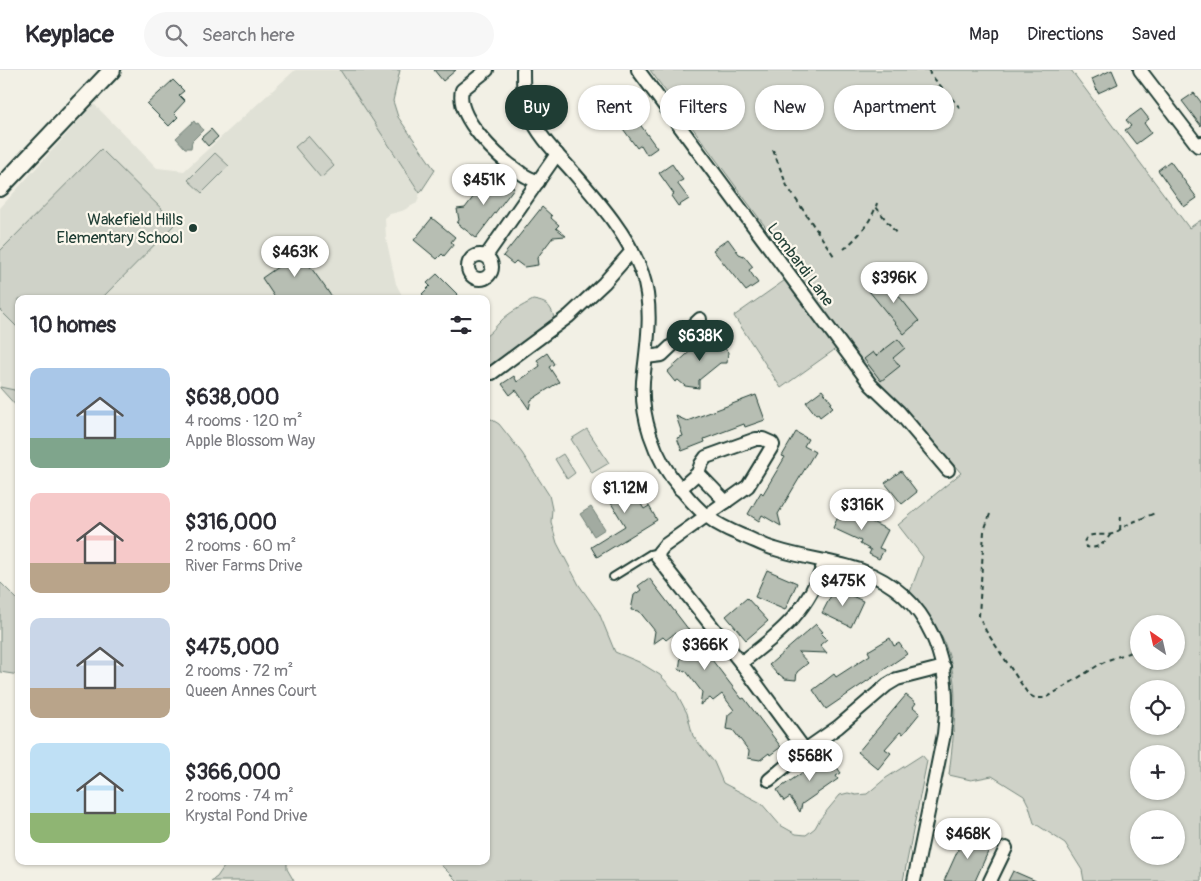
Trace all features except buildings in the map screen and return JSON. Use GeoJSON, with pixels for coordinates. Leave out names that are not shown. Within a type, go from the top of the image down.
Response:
{"type":"FeatureCollection","features":[{"type":"Feature","properties":{"kind":"street"},"geometry":{"type":"LineString","coordinates":[[0,188],[112,70]]}},
{"type":"Feature","properties":{"kind":"street"},"geometry":{"type":"LineString","coordinates":[[487,70],[462,90],[460,100],[464,109],[475,129],[500,157],[522,175],[538,182]]}},
{"type":"Feature","properties":{"kind":"street","name":"Lombardi Lane"},"geometry":{"type":"LineString","coordinates":[[638,70],[871,385],[898,411],[948,470]]}},
{"type":"Feature","properties":{"kind":"street"},"geometry":{"type":"LineString","coordinates":[[1140,70],[1198,146],[1201,144]]}},
{"type":"Feature","properties":{"kind":"street"},"geometry":{"type":"LineString","coordinates":[[524,73],[524,97],[528,112],[538,131],[608,215],[632,251],[643,276],[649,329],[643,384],[647,426],[661,461],[680,489],[706,516],[729,530],[766,546],[861,570],[890,585],[909,600],[931,631],[944,667],[947,709],[944,734],[914,881]]}},
{"type":"Feature","properties":{"kind":"street"},"geometry":{"type":"LineString","coordinates":[[486,256],[557,154]]}},
{"type":"Feature","properties":{"kind":"street"},"geometry":{"type":"LineString","coordinates":[[492,373],[570,316],[604,283],[632,251]]}},
{"type":"Feature","properties":{"kind":"street"},"geometry":{"type":"LineString","coordinates":[[646,357],[662,355],[700,319]]}},
{"type":"Feature","properties":{"kind":"street"},"geometry":{"type":"LineString","coordinates":[[680,489],[698,473],[706,457],[756,439],[763,439],[772,443],[748,486],[738,495],[664,546],[659,552],[658,558],[740,663],[804,750]]}},
{"type":"Feature","properties":{"kind":"street"},"geometry":{"type":"LineString","coordinates":[[698,473],[726,502]]}},
{"type":"Feature","properties":{"kind":"street"},"geometry":{"type":"LineString","coordinates":[[740,663],[780,632],[801,610],[816,584],[825,561]]}},
{"type":"Feature","properties":{"kind":"street"},"geometry":{"type":"LineString","coordinates":[[769,780],[887,685],[897,679],[944,667]]}},
{"type":"Feature","properties":{"kind":"street"},"geometry":{"type":"LineString","coordinates":[[990,881],[1006,848]]}},
{"type":"Feature","properties":{"kind":"lane"},"geometry":{"type":"LineString","coordinates":[[614,577],[650,554],[659,552]]}},
{"type":"Feature","properties":{"kind":"path"},"geometry":{"type":"LineString","coordinates":[[929,70],[930,74],[962,110]]}},
{"type":"Feature","properties":{"kind":"path"},"geometry":{"type":"LineString","coordinates":[[773,150],[787,186],[834,256]]}},
{"type":"Feature","properties":{"kind":"path"},"geometry":{"type":"LineString","coordinates":[[844,249],[861,232],[877,203]]}},
{"type":"Feature","properties":{"kind":"path"},"geometry":{"type":"LineString","coordinates":[[876,207],[896,233]]}},
{"type":"Feature","properties":{"kind":"path"},"geometry":{"type":"LineString","coordinates":[[1111,534],[1090,535],[1085,539],[1085,545],[1090,548],[1098,546],[1111,534],[1155,513]]}},
{"type":"Feature","properties":{"kind":"path"},"geometry":{"type":"LineString","coordinates":[[990,514],[984,531],[979,616],[989,635],[1030,696],[1038,699],[1046,698],[1108,660],[1130,652]]}},
{"type":"Feature","properties":{"kind":"path"},"geometry":{"type":"LineString","coordinates":[[1120,530],[1121,515]]}},
{"type":"Feature","properties":{"kind":"shaded area","name":"Wakefield Hills Elementary School"},"geometry":{"type":"Polygon","coordinates":[[[295,70],[340,70],[420,193],[417,203],[385,218],[386,238],[396,284],[402,295],[15,295],[15,390],[0,387],[0,208],[94,104],[157,168],[184,171],[295,70]]]}},
{"type":"Feature","properties":{"kind":"shaded area"},"geometry":{"type":"Polygon","coordinates":[[[340,70],[400,70],[393,101],[398,117],[435,170],[420,193],[340,70]]]}},
{"type":"Feature","properties":{"kind":"shaded area"},"geometry":{"type":"Polygon","coordinates":[[[650,70],[1071,70],[1189,228],[1201,220],[1201,881],[1084,881],[1082,870],[1065,843],[1034,823],[1024,796],[992,776],[971,780],[949,775],[955,713],[953,673],[948,653],[940,634],[929,615],[910,592],[923,557],[898,525],[961,473],[913,418],[874,383],[844,343],[781,388],[734,316],[798,271],[694,130],[745,130],[745,85],[661,85],[650,70]]]}},
{"type":"Feature","properties":{"kind":"shaded area"},"geometry":{"type":"Polygon","coordinates":[[[194,121],[203,130],[192,141],[191,148],[185,148],[176,138],[194,121]]]}},
{"type":"Feature","properties":{"kind":"shaded area"},"geometry":{"type":"Polygon","coordinates":[[[308,136],[334,166],[321,178],[295,147],[308,136]]]}},
{"type":"Feature","properties":{"kind":"shaded area"},"geometry":{"type":"Polygon","coordinates":[[[101,149],[176,223],[105,295],[15,295],[15,325],[0,310],[0,251],[101,149]]]}},
{"type":"Feature","properties":{"kind":"shaded area"},"geometry":{"type":"Polygon","coordinates":[[[215,153],[229,166],[202,193],[188,180],[215,153]]]}},
{"type":"Feature","properties":{"kind":"shaded area"},"geometry":{"type":"Polygon","coordinates":[[[533,300],[547,305],[554,318],[490,366],[490,333],[515,310],[533,300]]]}},
{"type":"Feature","properties":{"kind":"shaded area"},"geometry":{"type":"Polygon","coordinates":[[[0,388],[15,390],[15,405],[0,388]]]}},
{"type":"Feature","properties":{"kind":"shaded area"},"geometry":{"type":"Polygon","coordinates":[[[490,418],[499,424],[522,453],[549,495],[552,509],[551,522],[557,543],[579,585],[599,613],[615,652],[639,662],[660,675],[676,692],[687,713],[693,736],[714,762],[723,783],[761,803],[780,825],[796,834],[806,835],[815,828],[840,795],[848,793],[856,795],[867,794],[886,778],[922,755],[927,761],[903,881],[457,881],[441,865],[490,865],[490,418]]]}},
{"type":"Feature","properties":{"kind":"shaded area"},"geometry":{"type":"Polygon","coordinates":[[[587,429],[609,463],[592,473],[571,439],[587,429]]]}},
{"type":"Feature","properties":{"kind":"shaded area"},"geometry":{"type":"Polygon","coordinates":[[[563,454],[575,473],[567,479],[555,459],[563,454]]]}},
{"type":"Feature","properties":{"kind":"shaded area"},"geometry":{"type":"Polygon","coordinates":[[[591,507],[605,529],[594,536],[580,514],[591,507]]]}},
{"type":"Feature","properties":{"kind":"shaded area"},"geometry":{"type":"Polygon","coordinates":[[[0,582],[15,597],[15,674],[0,672],[0,582]]]}},
{"type":"Feature","properties":{"kind":"shaded area"},"geometry":{"type":"Polygon","coordinates":[[[225,865],[287,865],[287,869],[294,881],[211,881],[217,877],[225,865]]]}},
{"type":"Feature","properties":{"kind":"place","name":"Wakefield Hills Elementary School"},"geometry":{"type":"Point","coordinates":[193,228]}}]}
